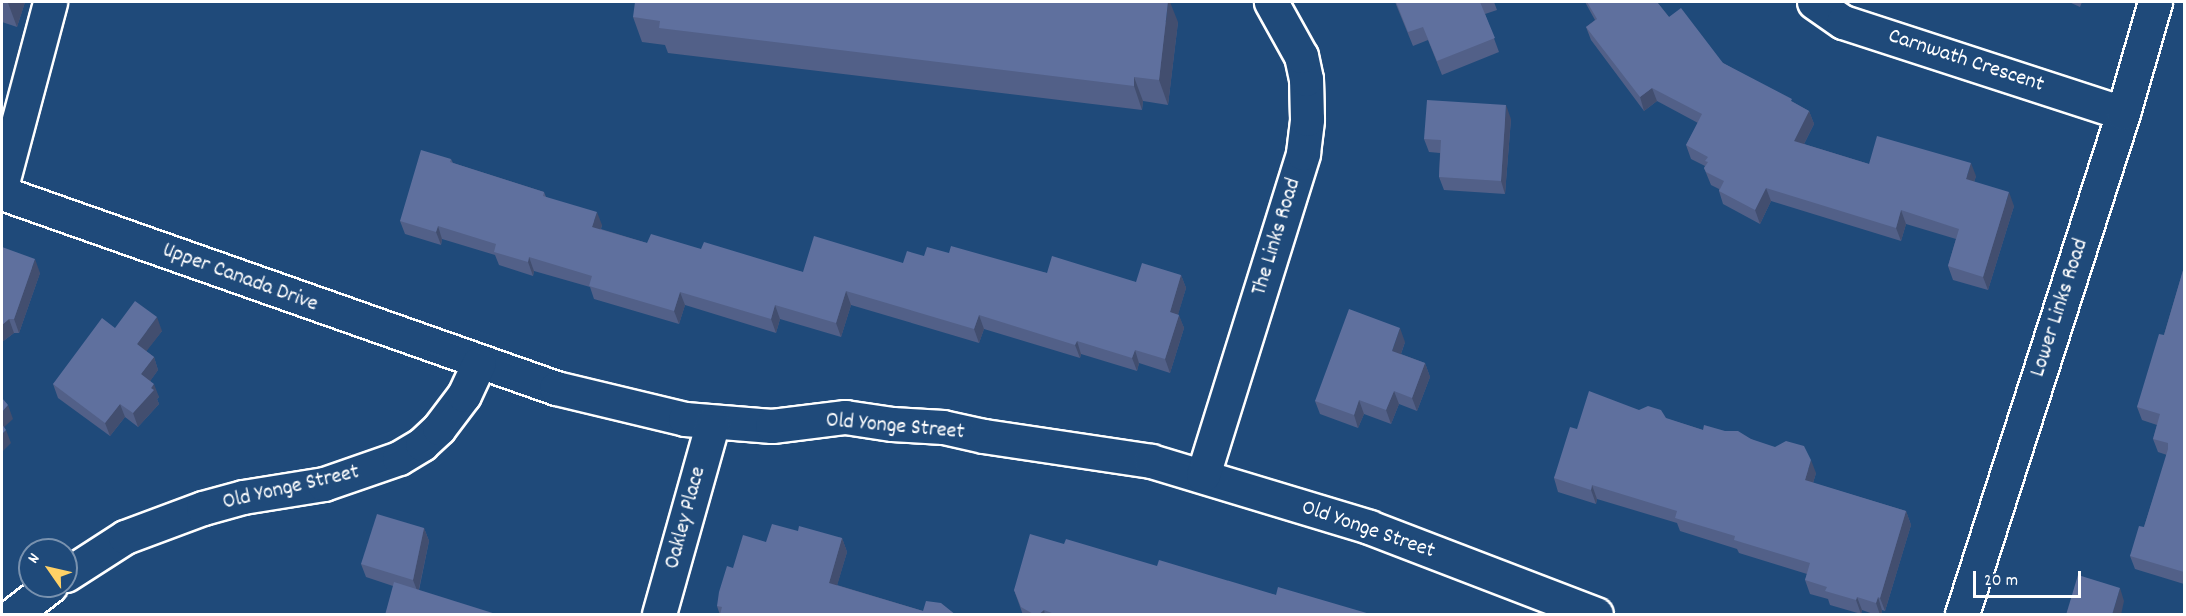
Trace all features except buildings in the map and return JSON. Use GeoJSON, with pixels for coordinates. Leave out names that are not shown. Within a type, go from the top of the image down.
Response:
{"type":"FeatureCollection","features":[{"type":"Feature","properties":{"kind":"street"},"geometry":{"type":"LineString","coordinates":[[2,183],[50,2]]}},
{"type":"Feature","properties":{"kind":"street","name":"The Links Road"},"geometry":{"type":"LineString","coordinates":[[1203,475],[1303,153],[1306,109],[1301,56],[1271,2]]}},
{"type":"Feature","properties":{"kind":"street","name":"Carnwath Crescent"},"geometry":{"type":"LineString","coordinates":[[1814,2],[1843,22],[2123,113]]}},
{"type":"Feature","properties":{"kind":"street","name":"Lower Links Road"},"geometry":{"type":"LineString","coordinates":[[1962,615],[2123,113],[2155,2]]}},
{"type":"Feature","properties":{"kind":"street","name":"Upper Canada Drive"},"geometry":{"type":"LineString","coordinates":[[2,193],[479,363]]}},
{"type":"Feature","properties":{"kind":"street","name":"Old Yonge Street"},"geometry":{"type":"LineString","coordinates":[[78,567],[124,537],[203,508],[243,497],[324,484],[399,458],[422,444],[440,428],[464,395],[479,363],[556,388],[658,415],[772,426],[845,417],[892,424],[943,427],[984,436],[1151,461],[1369,527],[1596,615]]}},
{"type":"Feature","properties":{"kind":"street","name":"Oakley Place"},"geometry":{"type":"LineString","coordinates":[[659,615],[713,422]]}},
{"type":"Feature","properties":{"kind":"street"},"geometry":{"type":"LineString","coordinates":[[14,615],[35,598]]}}]}
